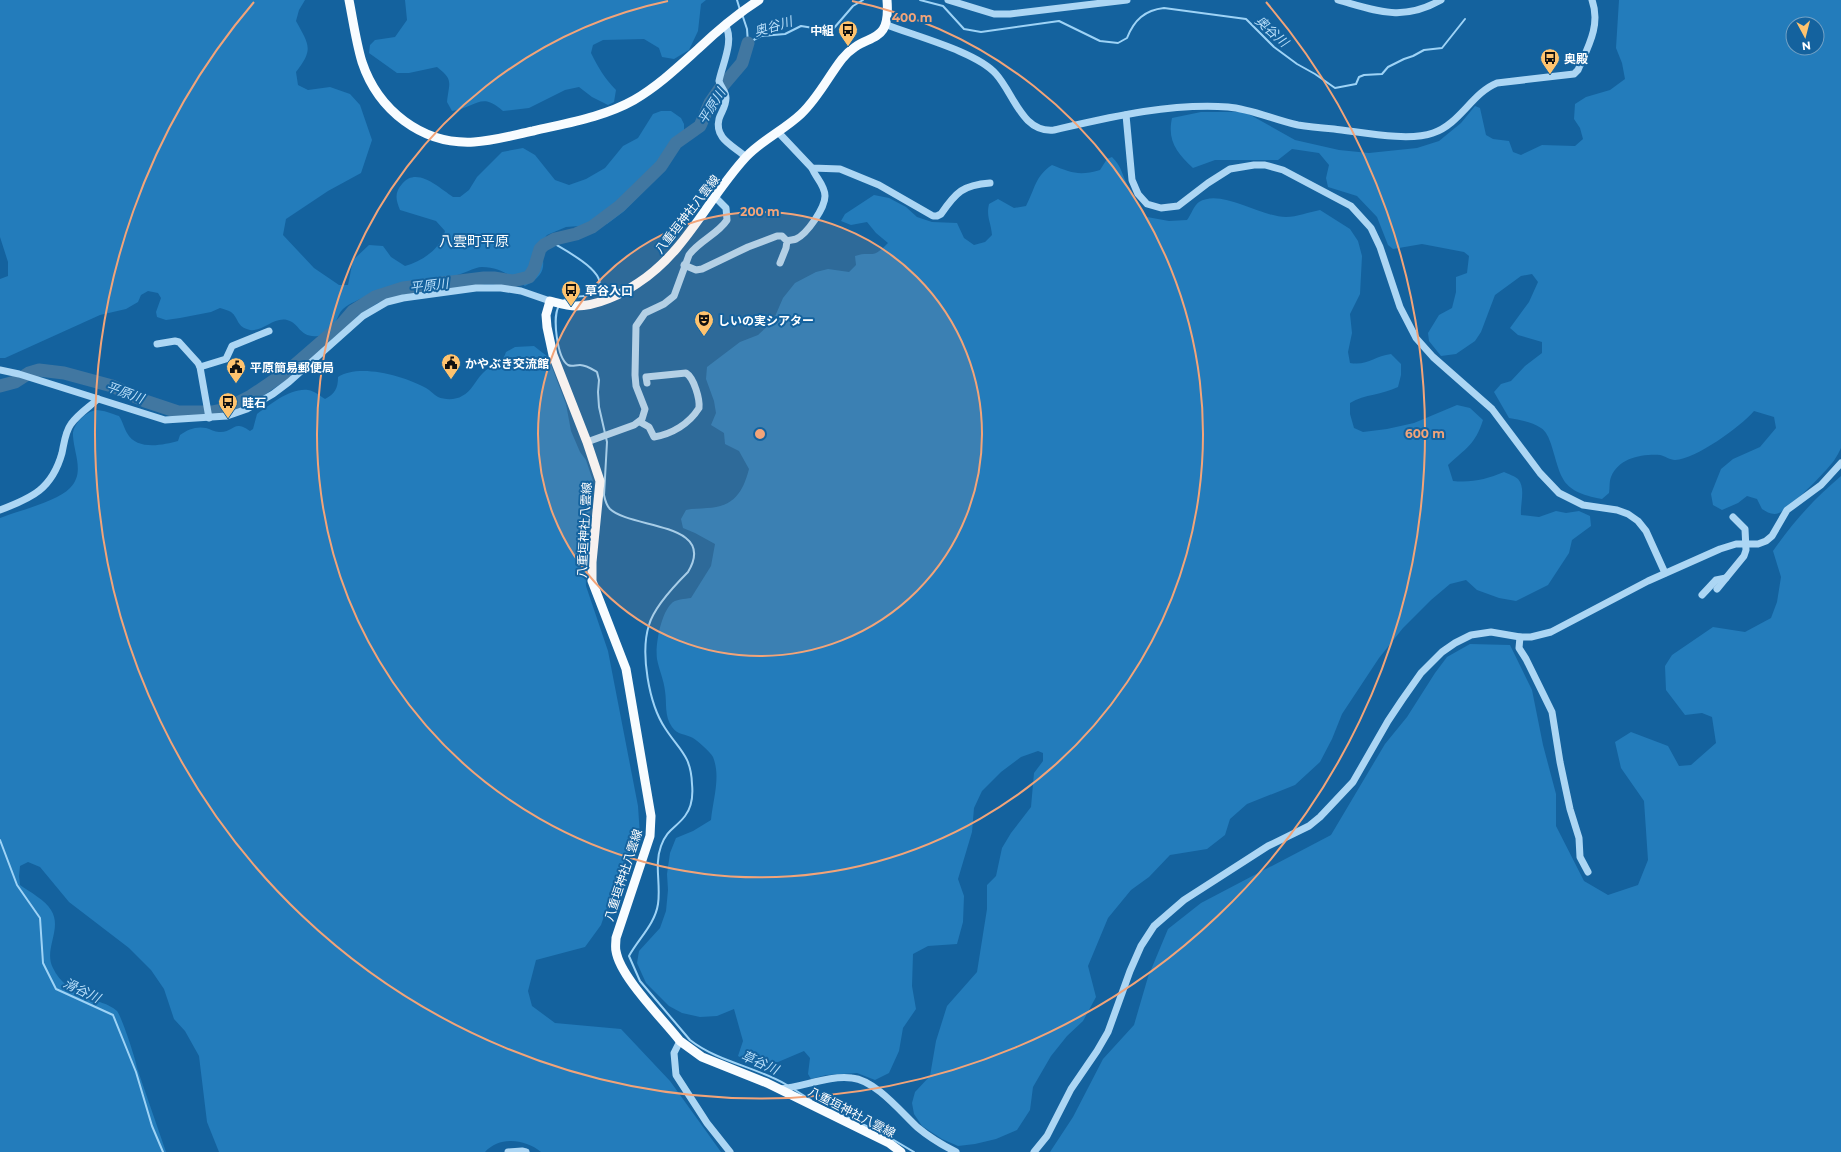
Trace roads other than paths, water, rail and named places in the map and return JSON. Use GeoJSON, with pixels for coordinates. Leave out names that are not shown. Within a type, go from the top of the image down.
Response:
{"type":"FeatureCollection","features":[{"type":"Feature","properties":{"kind":"main road"},"geometry":{"type":"LineString","coordinates":[[349,0],[362,61],[371,82],[383,102],[397,117],[421,132],[444,140],[461,142],[489,141],[507,137],[582,119],[624,105],[649,90],[725,25],[759,0]]}},
{"type":"Feature","properties":{"kind":"main road"},"geometry":{"type":"LineString","coordinates":[[886,25],[887,0]]}},
{"type":"Feature","properties":{"kind":"main road","name":"八重垣神社八雲線"},"geometry":{"type":"LineString","coordinates":[[886,25],[877,36],[850,50],[809,106],[791,123],[746,157],[677,249],[661,265],[638,284],[625,291],[592,304],[574,306],[556,302],[546,315],[549,343],[598,472],[600,490],[592,562],[592,581],[626,669],[651,816],[650,836],[619,926],[616,951],[624,970],[680,1041],[702,1057],[787,1088],[889,1143],[901,1152]]}},
{"type":"Feature","properties":{"kind":"street"},"geometry":{"type":"LineString","coordinates":[[948,0],[994,14],[1010,14],[1127,0]]}},
{"type":"Feature","properties":{"kind":"street"},"geometry":{"type":"LineString","coordinates":[[1338,0],[1398,14],[1429,7],[1441,0]]}},
{"type":"Feature","properties":{"kind":"street"},"geometry":{"type":"LineString","coordinates":[[886,25],[962,54],[987,66],[1004,84],[1028,121],[1042,130],[1054,130],[1160,109],[1227,107],[1246,109],[1266,117],[1298,125],[1392,136],[1435,133],[1453,120],[1491,86],[1505,81],[1574,74],[1578,70],[1594,30],[1595,13],[1592,0]]}},
{"type":"Feature","properties":{"kind":"street"},"geometry":{"type":"LineString","coordinates":[[725,25],[729,33],[729,41],[719,81],[726,102],[719,120],[719,132],[724,140],[746,157]]}},
{"type":"Feature","properties":{"kind":"street"},"geometry":{"type":"LineString","coordinates":[[1126,115],[1132,180],[1138,194],[1147,204],[1161,208],[1178,206],[1219,175],[1230,169],[1254,165],[1265,165],[1283,170],[1351,206],[1371,228],[1380,247],[1400,307],[1416,338],[1433,357],[1492,409],[1540,473],[1559,494],[1583,505],[1617,510],[1628,514],[1638,521],[1646,531],[1665,573]]}},
{"type":"Feature","properties":{"kind":"street"},"geometry":{"type":"LineString","coordinates":[[778,132],[812,168],[815,176],[822,186],[825,195],[823,205],[818,216],[802,235],[796,239],[787,241]]}},
{"type":"Feature","properties":{"kind":"street"},"geometry":{"type":"LineString","coordinates":[[812,168],[840,169],[879,185],[927,213],[937,216],[958,192],[974,184],[990,183]]}},
{"type":"Feature","properties":{"kind":"street"},"geometry":{"type":"LineString","coordinates":[[587,442],[640,422],[645,409],[636,386],[634,375],[636,326],[645,313],[664,304],[674,296],[684,265],[693,250],[722,227],[727,220],[726,208],[716,198]]}},
{"type":"Feature","properties":{"kind":"street"},"geometry":{"type":"LineString","coordinates":[[684,265],[696,270],[702,269],[748,246],[773,237],[782,236],[787,241]]}},
{"type":"Feature","properties":{"kind":"street"},"geometry":{"type":"LineString","coordinates":[[780,263],[787,241]]}},
{"type":"Feature","properties":{"kind":"street"},"geometry":{"type":"LineString","coordinates":[[0,370],[165,420],[238,414],[260,403],[289,382],[363,316],[387,302],[403,298],[476,288],[502,288],[521,291],[556,302]]}},
{"type":"Feature","properties":{"kind":"street"},"geometry":{"type":"LineString","coordinates":[[200,367],[226,359],[232,346],[269,331]]}},
{"type":"Feature","properties":{"kind":"street"},"geometry":{"type":"LineString","coordinates":[[157,344],[175,341],[179,342],[200,367],[208,417]]}},
{"type":"Feature","properties":{"kind":"street"},"geometry":{"type":"LineString","coordinates":[[640,422],[649,427],[654,437],[668,435],[675,432],[699,408],[699,403],[690,376],[686,373],[646,377],[647,383]]}},
{"type":"Feature","properties":{"kind":"street"},"geometry":{"type":"LineString","coordinates":[[0,510],[22,502],[46,484],[58,463],[70,424],[98,399]]}},
{"type":"Feature","properties":{"kind":"street"},"geometry":{"type":"LineString","coordinates":[[1034,1152],[1047,1136],[1071,1089],[1108,1032],[1130,971],[1141,946],[1154,926],[1184,900],[1268,846],[1309,826],[1320,817],[1353,782],[1402,700],[1421,673],[1442,652],[1455,643],[1471,636],[1491,632],[1520,637],[1531,637],[1551,632],[1665,573],[1728,546],[1758,544],[1772,536],[1787,510],[1821,485],[1841,463]]}},
{"type":"Feature","properties":{"kind":"street"},"geometry":{"type":"LineString","coordinates":[[1717,589],[1744,556],[1746,545],[1745,530],[1733,517]]}},
{"type":"Feature","properties":{"kind":"street"},"geometry":{"type":"LineString","coordinates":[[1702,595],[1716,580],[1726,578]]}},
{"type":"Feature","properties":{"kind":"street"},"geometry":{"type":"LineString","coordinates":[[1520,637],[1519,648],[1552,712],[1560,762],[1570,809],[1579,838],[1580,857],[1588,872]]}},
{"type":"Feature","properties":{"kind":"street"},"geometry":{"type":"LineString","coordinates":[[680,1041],[674,1053],[676,1075],[707,1123],[730,1152]]}},
{"type":"Feature","properties":{"kind":"street"},"geometry":{"type":"LineString","coordinates":[[787,1088],[844,1077],[860,1079],[881,1093],[939,1144],[956,1152]]}},
{"type":"Feature","properties":{"kind":"street"},"geometry":{"type":"LineString","coordinates":[[508,1152],[522,1150],[526,1152]]}},
{"type":"Feature","properties":{"kind":"waterway","name":"平原川"},"geometry":{"type":"LineString","coordinates":[[737,0],[740,10]]}},
{"type":"Feature","properties":{"kind":"waterway","name":"奥谷川"},"geometry":{"type":"LineString","coordinates":[[748,43],[761,36],[785,34],[801,26],[826,30],[834,28],[853,6],[863,0]]}},
{"type":"Feature","properties":{"kind":"waterway","name":"奥谷川"},"geometry":{"type":"LineString","coordinates":[[920,0],[943,6],[964,29],[981,32],[1059,21],[1100,41],[1118,43],[1127,38],[1133,26],[1141,17],[1157,9],[1164,8],[1246,19],[1274,47],[1297,64],[1335,88],[1356,84],[1359,77],[1364,75],[1382,74],[1388,67],[1424,50],[1442,48],[1465,19]]}},
{"type":"Feature","properties":{"kind":"waterway","name":"平原川"},"geometry":{"type":"LineString","coordinates":[[742,14],[747,29],[748,43]]}},
{"type":"Feature","properties":{"kind":"waterway","name":"平原川"},"geometry":{"type":"LineString","coordinates":[[0,386],[15,382],[29,373],[39,370],[64,373],[112,386],[145,401],[178,412],[212,412],[226,409],[251,396],[288,371],[341,325],[353,311],[375,297],[403,288],[484,278],[513,281],[529,277],[534,269],[540,249],[544,245],[555,239],[576,234],[592,227],[620,206],[661,166],[676,143],[700,126],[710,103],[742,63],[748,43]]}},
{"type":"Feature","properties":{"kind":"waterway"},"geometry":{"type":"LineString","coordinates":[[550,241],[585,263],[599,279],[599,286],[593,293],[563,301]]}},
{"type":"Feature","properties":{"kind":"waterway"},"geometry":{"type":"LineString","coordinates":[[559,306],[557,311],[556,327],[558,346],[564,361],[569,366],[582,365],[591,368],[597,372],[599,380],[599,407],[607,442],[604,495],[605,501],[610,509],[621,515],[668,529],[682,535],[691,544],[694,556],[688,572],[677,583],[655,611],[646,636],[645,650],[648,678],[654,706],[665,728],[687,759],[691,774],[692,800],[685,816],[663,840],[658,860],[659,897],[654,918],[629,956],[640,981],[690,1040],[713,1054],[763,1073],[787,1085]]}},
{"type":"Feature","properties":{"kind":"waterway","name":"滑谷川"},"geometry":{"type":"LineString","coordinates":[[0,840],[17,885],[40,918],[43,963],[56,989],[113,1015],[136,1072],[152,1126],[163,1152]]}},
{"type":"Feature","properties":{"kind":"waterway","name":"草谷川"},"geometry":{"type":"LineString","coordinates":[[795,1090],[811,1100]]}},
{"type":"Feature","properties":{"kind":"waterway","name":"草谷川"},"geometry":{"type":"LineString","coordinates":[[831,1110],[882,1133],[914,1152]]}},
{"type":"Feature","properties":{"kind":"place","name":"中組"},"geometry":{"type":"Point","coordinates":[848,47]}},
{"type":"Feature","properties":{"kind":"place","name":"奥殿"},"geometry":{"type":"Point","coordinates":[1550,75]}},
{"type":"Feature","properties":{"kind":"place","name":"草谷入口"},"geometry":{"type":"Point","coordinates":[571,307]}},
{"type":"Feature","properties":{"kind":"place","name":"しいの実シアター"},"geometry":{"type":"Point","coordinates":[704,337]}},
{"type":"Feature","properties":{"kind":"place","name":"かやぶき交流館"},"geometry":{"type":"Point","coordinates":[451,380]}},
{"type":"Feature","properties":{"kind":"place","name":"平原簡易郵便局"},"geometry":{"type":"Point","coordinates":[236,384]}},
{"type":"Feature","properties":{"kind":"place","name":"畦石"},"geometry":{"type":"Point","coordinates":[228,419]}},
{"type":"Feature","properties":{"kind":"district","name":"八雲町平原"},"geometry":{"type":"Point","coordinates":[474,241]}}]}
